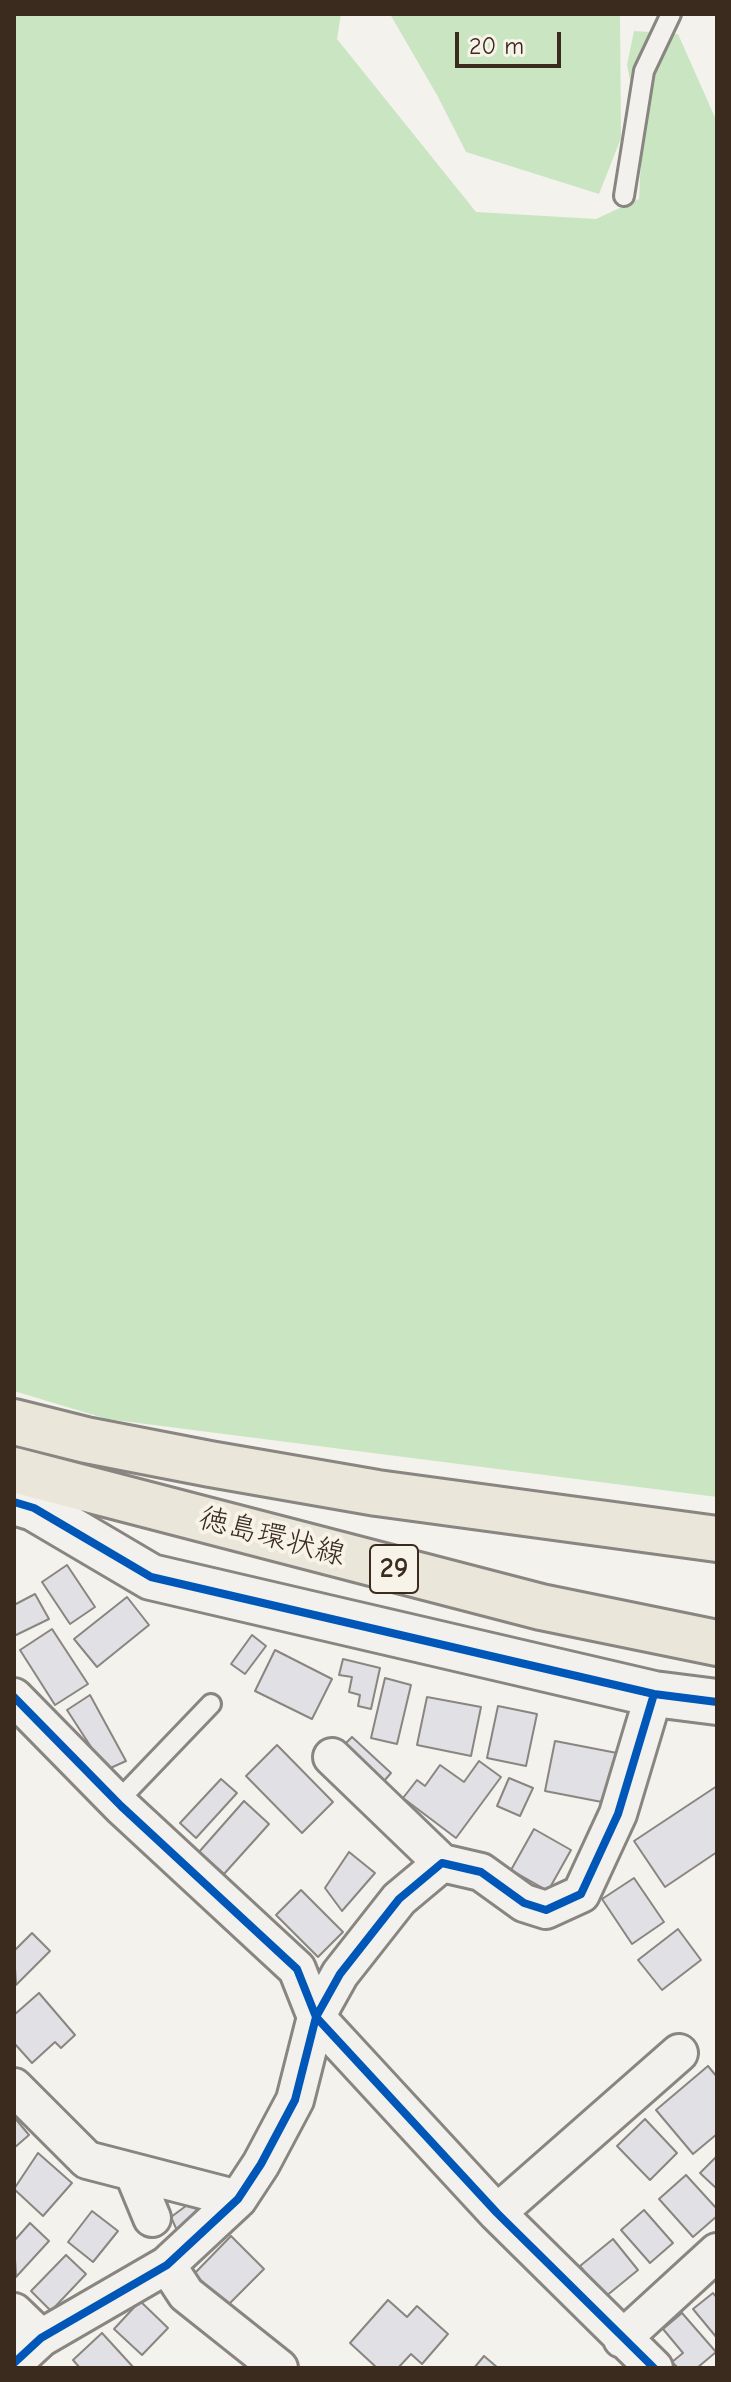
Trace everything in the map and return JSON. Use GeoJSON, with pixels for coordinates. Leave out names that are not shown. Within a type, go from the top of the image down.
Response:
{"type":"FeatureCollection","features":[{"type":"Feature","properties":{"kind":"main road","name":"徳島環状線"},"geometry":{"type":"LineString","coordinates":[[14,1422],[86,1440],[377,1493],[717,1539]]}},
{"type":"Feature","properties":{"kind":"main road","name":"徳島環状線"},"geometry":{"type":"LineString","coordinates":[[14,1470],[541,1607],[717,1643]]}},
{"type":"Feature","properties":{"kind":"street"},"geometry":{"type":"LineString","coordinates":[[14,1502],[34,1508],[151,1577],[654,1694],[717,1702]]}},
{"type":"Feature","properties":{"kind":"street"},"geometry":{"type":"LineString","coordinates":[[332,1757],[442,1863],[481,1872],[524,1903],[546,1910],[581,1894],[618,1814],[654,1694]]}},
{"type":"Feature","properties":{"kind":"street"},"geometry":{"type":"LineString","coordinates":[[14,1697],[117,1802],[297,1969],[316,2017],[497,2213],[654,2368]]}},
{"type":"Feature","properties":{"kind":"street"},"geometry":{"type":"LineString","coordinates":[[14,2363],[41,2338],[167,2265],[238,2199],[261,2164],[295,2100],[316,2017],[340,1974],[399,1899],[442,1863]]}},
{"type":"Feature","properties":{"kind":"street"},"geometry":{"type":"LineString","coordinates":[[497,2213],[679,2053]]}},
{"type":"Feature","properties":{"kind":"street"},"geometry":{"type":"LineString","coordinates":[[14,2087],[87,2160],[238,2199]]}},
{"type":"Feature","properties":{"kind":"street"},"geometry":{"type":"LineString","coordinates":[[133,2172],[152,2218]]}},
{"type":"Feature","properties":{"kind":"street"},"geometry":{"type":"LineString","coordinates":[[622,2339],[717,2252]]}},
{"type":"Feature","properties":{"kind":"street"},"geometry":{"type":"LineString","coordinates":[[167,2265],[186,2294],[279,2368]]}},
{"type":"Feature","properties":{"kind":"street"},"geometry":{"type":"LineString","coordinates":[[14,2312],[41,2338]]}},
{"type":"Feature","properties":{"kind":"lane"},"geometry":{"type":"LineString","coordinates":[[624,196],[644,71],[671,14]]}},
{"type":"Feature","properties":{"kind":"lane"},"geometry":{"type":"LineString","coordinates":[[117,1802],[211,1704]]}},
{"type":"Feature","properties":{"kind":"green space"},"geometry":{"type":"Polygon","coordinates":[[[14,14],[341,14],[337,39],[476,212],[596,219],[639,199],[642,140],[627,65],[634,31],[678,34],[717,122],[717,1497],[107,1419],[14,1391],[14,14]]]}},
{"type":"Feature","properties":{"kind":"green space"},"geometry":{"type":"Polygon","coordinates":[[[390,14],[620,14],[621,138],[599,194],[466,152],[390,14]]]}},
{"type":"Feature","properties":{"kind":"building"},"geometry":{"type":"Polygon","coordinates":[[[67,1565],[95,1607],[70,1624],[42,1582],[67,1565]]]}},
{"type":"Feature","properties":{"kind":"building"},"geometry":{"type":"Polygon","coordinates":[[[35,1594],[49,1619],[14,1636],[14,1605],[35,1594]]]}},
{"type":"Feature","properties":{"kind":"building"},"geometry":{"type":"Polygon","coordinates":[[[127,1597],[149,1625],[97,1667],[74,1639],[127,1597]]]}},
{"type":"Feature","properties":{"kind":"building"},"geometry":{"type":"Polygon","coordinates":[[[52,1629],[88,1684],[55,1705],[20,1650],[52,1629]]]}},
{"type":"Feature","properties":{"kind":"building"},"geometry":{"type":"Polygon","coordinates":[[[252,1635],[266,1646],[245,1674],[231,1664],[252,1635]]]}},
{"type":"Feature","properties":{"kind":"building"},"geometry":{"type":"Polygon","coordinates":[[[275,1650],[332,1679],[312,1719],[255,1691],[275,1650]]]}},
{"type":"Feature","properties":{"kind":"building"},"geometry":{"type":"Polygon","coordinates":[[[343,1659],[380,1668],[371,1709],[358,1706],[360,1695],[349,1692],[352,1677],[339,1675],[343,1659]]]}},
{"type":"Feature","properties":{"kind":"building"},"geometry":{"type":"Polygon","coordinates":[[[385,1678],[411,1685],[397,1744],[371,1738],[385,1678]]]}},
{"type":"Feature","properties":{"kind":"building"},"geometry":{"type":"Polygon","coordinates":[[[90,1695],[126,1761],[106,1770],[67,1710],[90,1695]]]}},
{"type":"Feature","properties":{"kind":"building"},"geometry":{"type":"Polygon","coordinates":[[[427,1697],[481,1707],[471,1756],[417,1745],[427,1697]]]}},
{"type":"Feature","properties":{"kind":"building"},"geometry":{"type":"Polygon","coordinates":[[[498,1706],[537,1714],[526,1766],[487,1758],[498,1706]]]}},
{"type":"Feature","properties":{"kind":"building"},"geometry":{"type":"Polygon","coordinates":[[[352,1737],[391,1773],[377,1789],[337,1752],[352,1737]]]}},
{"type":"Feature","properties":{"kind":"building"},"geometry":{"type":"Polygon","coordinates":[[[555,1741],[617,1753],[607,1803],[545,1791],[555,1741]]]}},
{"type":"Feature","properties":{"kind":"building"},"geometry":{"type":"Polygon","coordinates":[[[277,1745],[333,1802],[302,1833],[246,1776],[277,1745]]]}},
{"type":"Feature","properties":{"kind":"building"},"geometry":{"type":"Polygon","coordinates":[[[479,1761],[501,1777],[456,1838],[403,1798],[417,1780],[425,1786],[440,1765],[464,1782],[479,1761]]]}},
{"type":"Feature","properties":{"kind":"building"},"geometry":{"type":"Polygon","coordinates":[[[509,1778],[533,1788],[520,1816],[497,1806],[509,1778]]]}},
{"type":"Feature","properties":{"kind":"building"},"geometry":{"type":"Polygon","coordinates":[[[221,1779],[237,1793],[196,1838],[180,1823],[221,1779]]]}},
{"type":"Feature","properties":{"kind":"building"},"geometry":{"type":"Polygon","coordinates":[[[717,1786],[717,1852],[665,1887],[634,1841],[717,1786]]]}},
{"type":"Feature","properties":{"kind":"building"},"geometry":{"type":"Polygon","coordinates":[[[244,1801],[269,1824],[224,1874],[199,1852],[244,1801]]]}},
{"type":"Feature","properties":{"kind":"building"},"geometry":{"type":"Polygon","coordinates":[[[534,1829],[571,1850],[548,1891],[511,1870],[534,1829]]]}},
{"type":"Feature","properties":{"kind":"building"},"geometry":{"type":"Polygon","coordinates":[[[349,1852],[375,1873],[342,1911],[325,1888],[349,1852]]]}},
{"type":"Feature","properties":{"kind":"building"},"geometry":{"type":"Polygon","coordinates":[[[634,1878],[664,1922],[632,1944],[602,1899],[634,1878]]]}},
{"type":"Feature","properties":{"kind":"building"},"geometry":{"type":"Polygon","coordinates":[[[301,1890],[343,1932],[318,1957],[276,1915],[301,1890]]]}},
{"type":"Feature","properties":{"kind":"building"},"geometry":{"type":"Polygon","coordinates":[[[678,1929],[701,1960],[662,1990],[638,1960],[678,1929]]]}},
{"type":"Feature","properties":{"kind":"building"},"geometry":{"type":"Polygon","coordinates":[[[32,1933],[50,1951],[16,1985],[14,1951],[32,1933]]]}},
{"type":"Feature","properties":{"kind":"building"},"geometry":{"type":"Polygon","coordinates":[[[39,1993],[75,2035],[61,2048],[55,2042],[32,2063],[14,2043],[14,2015],[39,1993]]]}},
{"type":"Feature","properties":{"kind":"building"},"geometry":{"type":"Polygon","coordinates":[[[708,2066],[717,2077],[717,2134],[693,2154],[656,2110],[708,2066]]]}},
{"type":"Feature","properties":{"kind":"building"},"geometry":{"type":"Polygon","coordinates":[[[14,2117],[29,2135],[14,2148],[14,2117]]]}},
{"type":"Feature","properties":{"kind":"building"},"geometry":{"type":"Polygon","coordinates":[[[645,2119],[677,2153],[650,2180],[617,2146],[645,2119]]]}},
{"type":"Feature","properties":{"kind":"building"},"geometry":{"type":"Polygon","coordinates":[[[38,2153],[72,2183],[43,2216],[14,2189],[38,2153]]]}},
{"type":"Feature","properties":{"kind":"building"},"geometry":{"type":"Polygon","coordinates":[[[717,2156],[717,2189],[700,2173],[717,2156]]]}},
{"type":"Feature","properties":{"kind":"building"},"geometry":{"type":"Polygon","coordinates":[[[686,2175],[717,2209],[717,2216],[693,2237],[659,2199],[686,2175]]]}},
{"type":"Feature","properties":{"kind":"building"},"geometry":{"type":"Polygon","coordinates":[[[194,2200],[203,2213],[179,2235],[171,2217],[194,2200]]]}},
{"type":"Feature","properties":{"kind":"building"},"geometry":{"type":"Polygon","coordinates":[[[644,2210],[673,2243],[650,2263],[621,2230],[644,2210]]]}},
{"type":"Feature","properties":{"kind":"building"},"geometry":{"type":"Polygon","coordinates":[[[92,2211],[118,2231],[93,2262],[68,2242],[92,2211]]]}},
{"type":"Feature","properties":{"kind":"building"},"geometry":{"type":"Polygon","coordinates":[[[30,2223],[49,2241],[16,2277],[14,2241],[30,2223]]]}},
{"type":"Feature","properties":{"kind":"building"},"geometry":{"type":"Polygon","coordinates":[[[231,2236],[264,2269],[227,2306],[194,2274],[231,2236]]]}},
{"type":"Feature","properties":{"kind":"building"},"geometry":{"type":"Polygon","coordinates":[[[613,2239],[638,2270],[605,2297],[580,2266],[613,2239]]]}},
{"type":"Feature","properties":{"kind":"building"},"geometry":{"type":"Polygon","coordinates":[[[66,2255],[86,2274],[51,2311],[31,2291],[66,2255]]]}},
{"type":"Feature","properties":{"kind":"building"},"geometry":{"type":"Polygon","coordinates":[[[713,2293],[717,2298],[717,2338],[693,2309],[713,2293]]]}},
{"type":"Feature","properties":{"kind":"building"},"geometry":{"type":"Polygon","coordinates":[[[388,2300],[407,2317],[417,2306],[448,2334],[422,2364],[411,2354],[398,2368],[377,2368],[350,2343],[388,2300]]]}},
{"type":"Feature","properties":{"kind":"building"},"geometry":{"type":"Polygon","coordinates":[[[140,2301],[168,2328],[142,2355],[114,2329],[140,2301]]]}},
{"type":"Feature","properties":{"kind":"building"},"geometry":{"type":"Polygon","coordinates":[[[682,2313],[716,2352],[697,2368],[678,2368],[672,2362],[683,2353],[663,2329],[682,2313]]]}},
{"type":"Feature","properties":{"kind":"building"},"geometry":{"type":"Polygon","coordinates":[[[102,2333],[134,2368],[80,2368],[73,2360],[102,2333]]]}},
{"type":"Feature","properties":{"kind":"building"},"geometry":{"type":"Polygon","coordinates":[[[484,2356],[498,2368],[474,2368],[484,2356]]]}},
{"type":"Feature","properties":{"kind":"cycle path"},"geometry":{"type":"LineString","coordinates":[[14,1502],[34,1508],[151,1577],[654,1694],[717,1702]]}},
{"type":"Feature","properties":{"kind":"cycle path"},"geometry":{"type":"LineString","coordinates":[[654,1694],[618,1814],[581,1894],[546,1910],[524,1903],[481,1872],[442,1863],[399,1899],[340,1974],[316,2017],[497,2213],[654,2368]]}},
{"type":"Feature","properties":{"kind":"cycle path"},"geometry":{"type":"LineString","coordinates":[[14,1697],[121,1806],[297,1969],[316,2017],[295,2100],[261,2164],[238,2199],[167,2265],[41,2338],[14,2363]]}}]}
